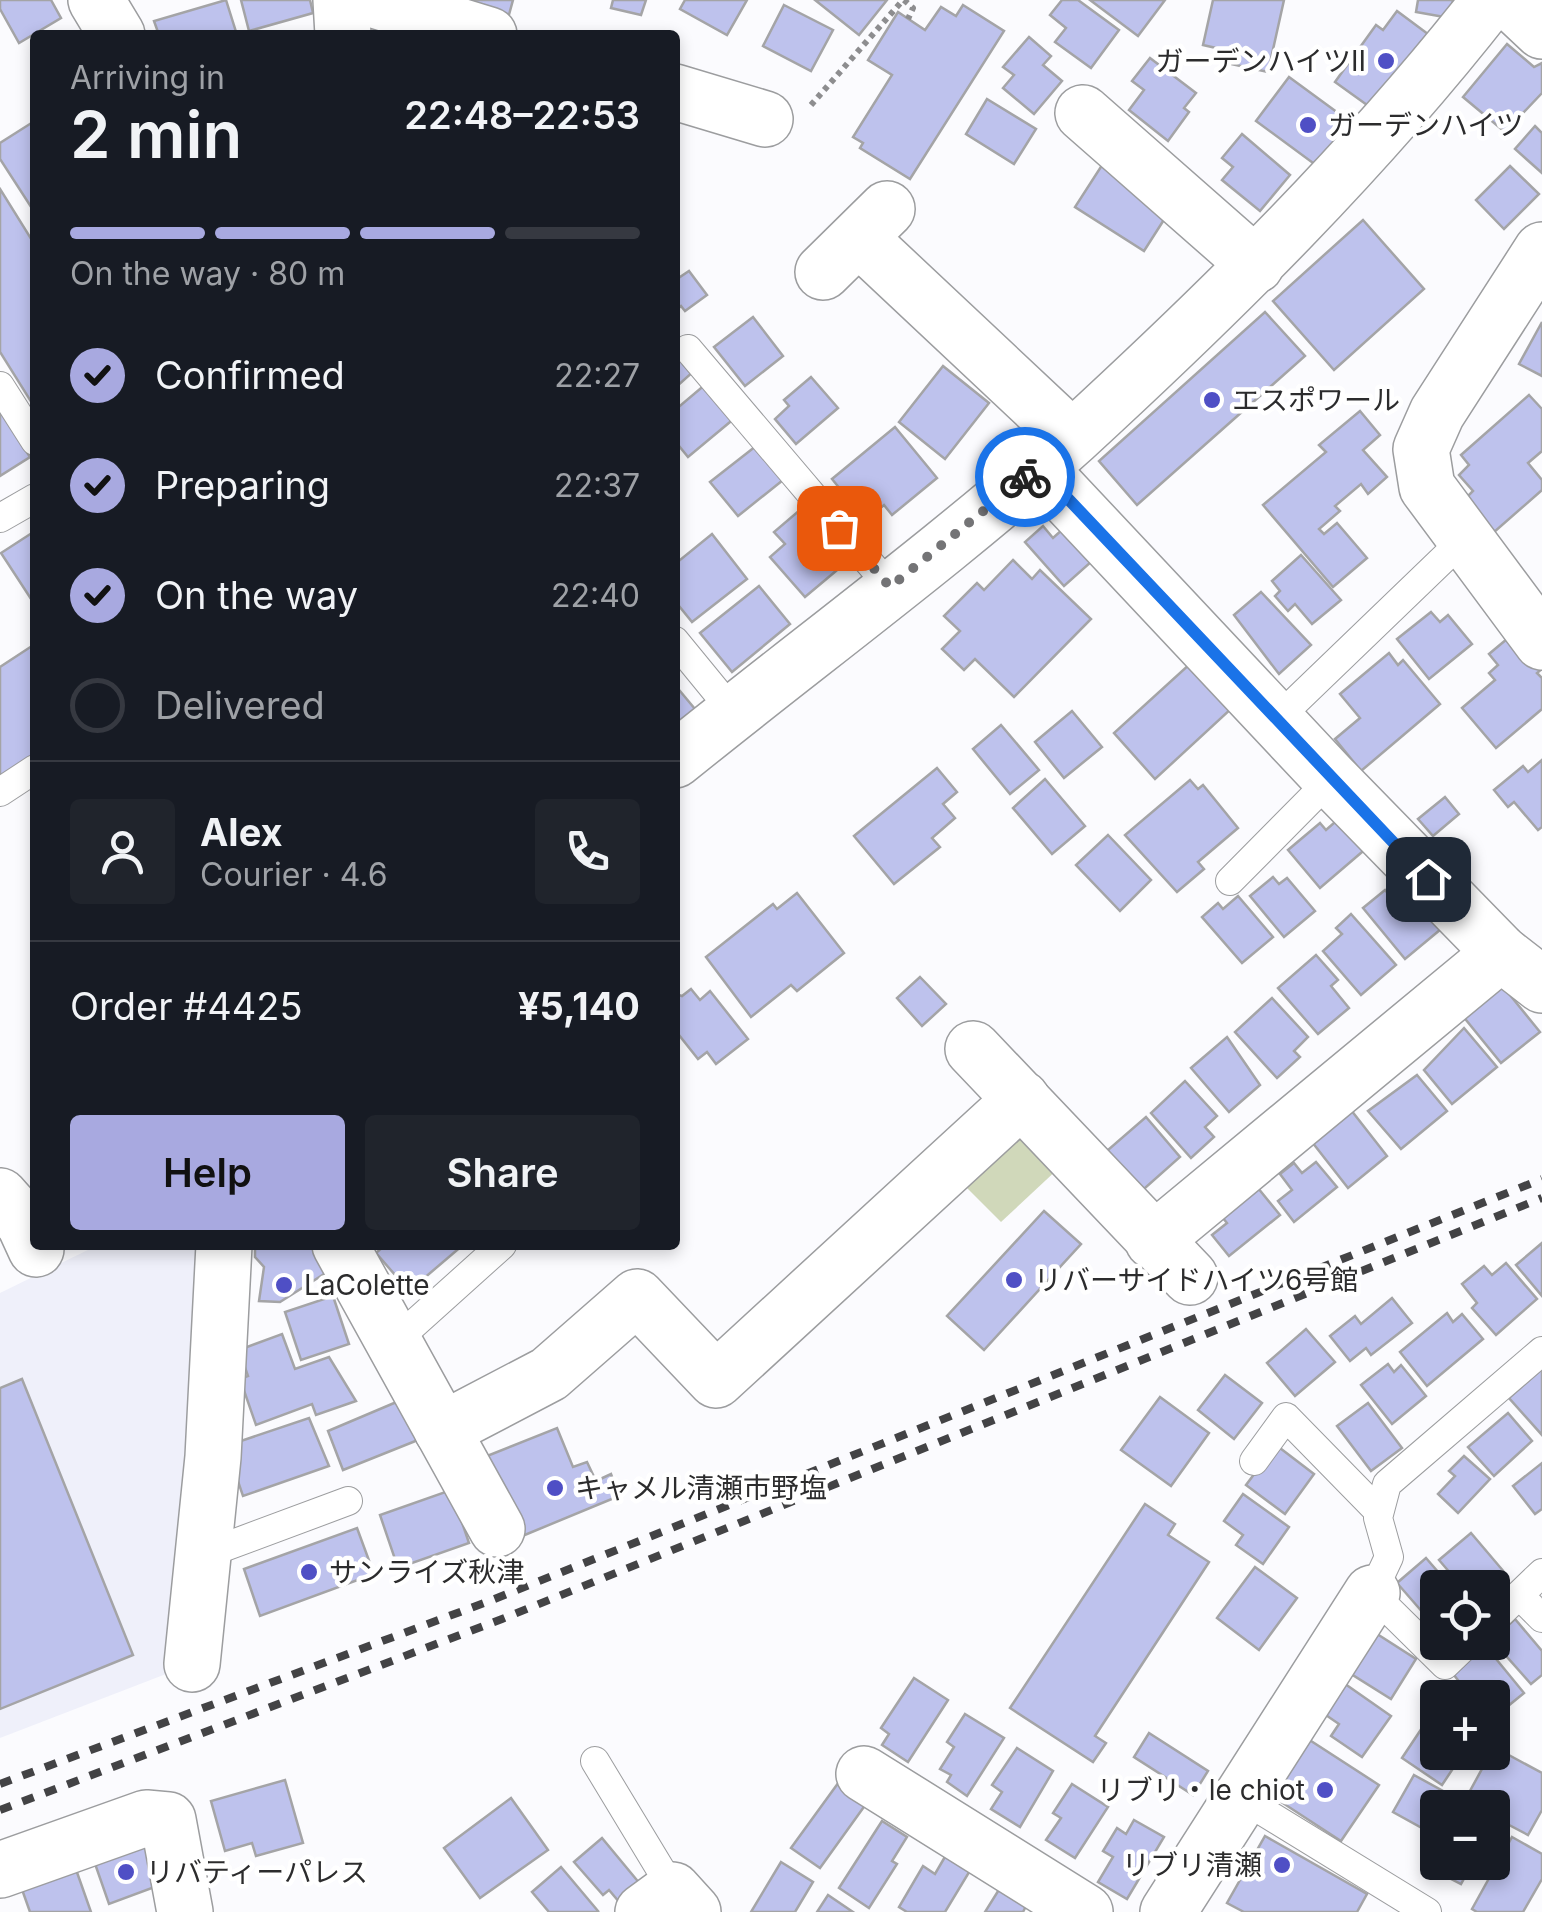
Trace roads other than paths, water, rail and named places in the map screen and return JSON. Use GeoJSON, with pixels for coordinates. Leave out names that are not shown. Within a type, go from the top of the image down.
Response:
{"type":"FeatureCollection","features":[{"type":"Feature","properties":{"kind":"street"},"geometry":{"type":"LineString","coordinates":[[96,0],[114,30]]}},
{"type":"Feature","properties":{"kind":"street"},"geometry":{"type":"LineString","coordinates":[[341,0],[343,30]]}},
{"type":"Feature","properties":{"kind":"street"},"geometry":{"type":"LineString","coordinates":[[374,0],[473,30]]}},
{"type":"Feature","properties":{"kind":"street"},"geometry":{"type":"LineString","coordinates":[[680,756],[1055,452],[1256,265],[1410,102],[1490,0]]}},
{"type":"Feature","properties":{"kind":"street"},"geometry":{"type":"LineString","coordinates":[[1509,0],[1542,31]]}},
{"type":"Feature","properties":{"kind":"street"},"geometry":{"type":"LineString","coordinates":[[680,94],[765,120]]}},
{"type":"Feature","properties":{"kind":"street"},"geometry":{"type":"LineString","coordinates":[[1083,113],[1256,265]]}},
{"type":"Feature","properties":{"kind":"street"},"geometry":{"type":"LineString","coordinates":[[856,240],[1055,452],[1275,721],[1521,969],[1171,1259],[973,1049]]}},
{"type":"Feature","properties":{"kind":"street"},"geometry":{"type":"LineString","coordinates":[[1542,250],[1437,413],[1422,449],[1426,487],[1542,642]]}},
{"type":"Feature","properties":{"kind":"street"},"geometry":{"type":"LineString","coordinates":[[442,1430],[549,1374],[637,1297],[716,1380],[1022,1099]]}},
{"type":"Feature","properties":{"kind":"street"},"geometry":{"type":"LineString","coordinates":[[0,1196],[24,1223],[27,1255]]}},
{"type":"Feature","properties":{"kind":"street"},"geometry":{"type":"LineString","coordinates":[[192,1664],[224,1250]]}},
{"type":"Feature","properties":{"kind":"street"},"geometry":{"type":"LineString","coordinates":[[343,1250],[497,1529]]}},
{"type":"Feature","properties":{"kind":"street"},"geometry":{"type":"LineString","coordinates":[[1168,1912],[1238,1796],[1372,1592]]}},
{"type":"Feature","properties":{"kind":"street"},"geometry":{"type":"LineString","coordinates":[[864,1774],[1084,1912]]}},
{"type":"Feature","properties":{"kind":"street"},"geometry":{"type":"LineString","coordinates":[[0,1870],[146,1818],[168,1820],[185,1912]]}},
{"type":"Feature","properties":{"kind":"lane"},"geometry":{"type":"LineString","coordinates":[[688,349],[890,587]]}},
{"type":"Feature","properties":{"kind":"lane"},"geometry":{"type":"LineString","coordinates":[[0,386],[30,433]]}},
{"type":"Feature","properties":{"kind":"lane"},"geometry":{"type":"LineString","coordinates":[[0,518],[30,501]]}},
{"type":"Feature","properties":{"kind":"lane"},"geometry":{"type":"LineString","coordinates":[[1275,721],[1464,540]]}},
{"type":"Feature","properties":{"kind":"lane"},"geometry":{"type":"LineString","coordinates":[[680,647],[734,712]]}},
{"type":"Feature","properties":{"kind":"lane"},"geometry":{"type":"LineString","coordinates":[[0,792],[30,772]]}},
{"type":"Feature","properties":{"kind":"lane"},"geometry":{"type":"LineString","coordinates":[[1230,880],[1331,779]]}},
{"type":"Feature","properties":{"kind":"lane"},"geometry":{"type":"LineString","coordinates":[[394,1342],[496,1250]]}},
{"type":"Feature","properties":{"kind":"lane"},"geometry":{"type":"LineString","coordinates":[[1420,1640],[1372,1592],[1389,1557],[1380,1512],[1386,1484],[1542,1351]]}},
{"type":"Feature","properties":{"kind":"lane"},"geometry":{"type":"LineString","coordinates":[[1254,1461],[1286,1417],[1380,1512]]}},
{"type":"Feature","properties":{"kind":"lane"},"geometry":{"type":"LineString","coordinates":[[203,1555],[348,1501]]}},
{"type":"Feature","properties":{"kind":"lane"},"geometry":{"type":"LineString","coordinates":[[1510,1605],[1542,1573]]}},
{"type":"Feature","properties":{"kind":"lane"},"geometry":{"type":"LineString","coordinates":[[1520,1596],[1542,1618]]}},
{"type":"Feature","properties":{"kind":"lane"},"geometry":{"type":"LineString","coordinates":[[594,1761],[670,1905]]}},
{"type":"Feature","properties":{"kind":"lane"},"geometry":{"type":"LineString","coordinates":[[1238,1796],[1427,1912]]}},
{"type":"Feature","properties":{"kind":"railway"},"geometry":{"type":"LineString","coordinates":[[0,1784],[492,1600],[1542,1179]]}},
{"type":"Feature","properties":{"kind":"railway"},"geometry":{"type":"LineString","coordinates":[[0,1810],[502,1619],[1542,1198]]}},
{"type":"Feature","properties":{"kind":"place","name":"ガーデンハイツⅡ"},"geometry":{"type":"Point","coordinates":[1386,61]}},
{"type":"Feature","properties":{"kind":"place","name":"ガーデンハイツ"},"geometry":{"type":"Point","coordinates":[1308,125]}},
{"type":"Feature","properties":{"kind":"place","name":"エスポワール"},"geometry":{"type":"Point","coordinates":[1212,400]}},
{"type":"Feature","properties":{"kind":"place","name":"リバーサイドハイツ6号館"},"geometry":{"type":"Point","coordinates":[1014,1280]}},
{"type":"Feature","properties":{"kind":"place","name":"LaColette"},"geometry":{"type":"Point","coordinates":[284,1285]}},
{"type":"Feature","properties":{"kind":"place","name":"キャメル清瀬市野塩"},"geometry":{"type":"Point","coordinates":[555,1488]}},
{"type":"Feature","properties":{"kind":"place","name":"サンライズ秋津"},"geometry":{"type":"Point","coordinates":[309,1572]}},
{"type":"Feature","properties":{"kind":"place","name":"リブリ・le chiot"},"geometry":{"type":"Point","coordinates":[1325,1790]}},
{"type":"Feature","properties":{"kind":"place","name":"リブリ清瀬"},"geometry":{"type":"Point","coordinates":[1282,1865]}},
{"type":"Feature","properties":{"kind":"place","name":"リバティーパレス"},"geometry":{"type":"Point","coordinates":[126,1872]}}]}
